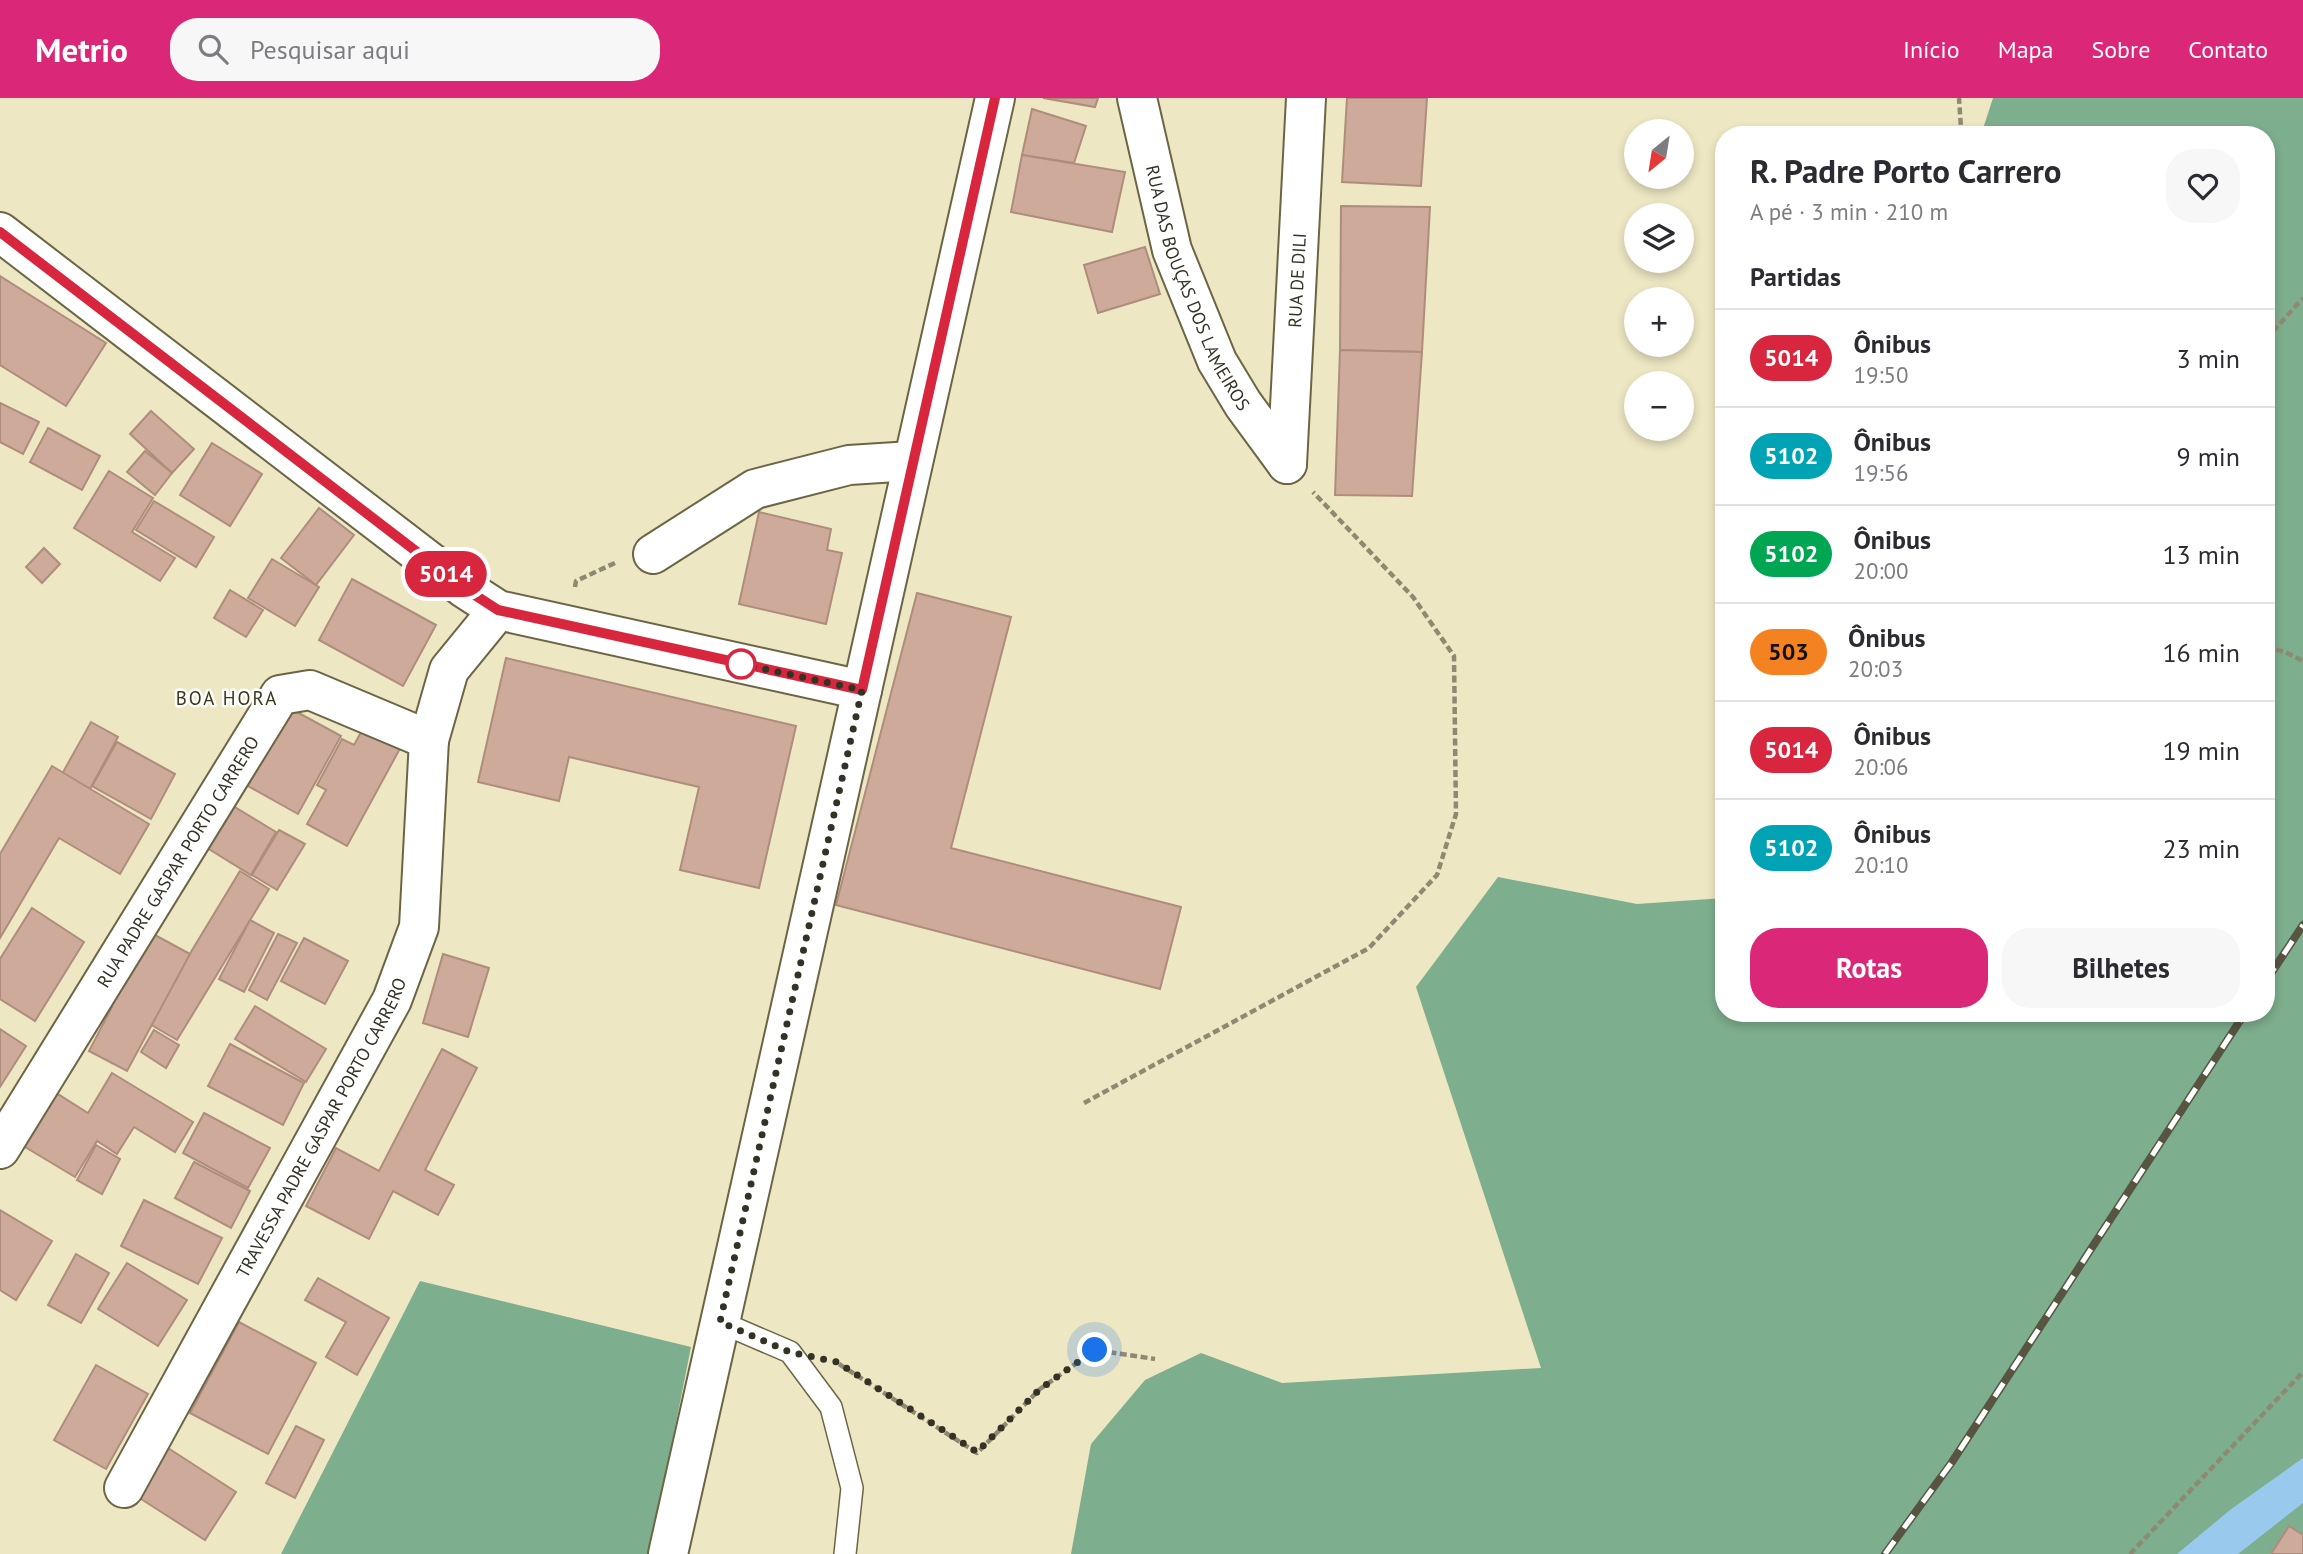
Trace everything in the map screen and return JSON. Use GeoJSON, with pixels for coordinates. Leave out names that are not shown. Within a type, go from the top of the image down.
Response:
{"type":"FeatureCollection","features":[{"type":"Feature","properties":{"kind":"street"},"geometry":{"type":"LineString","coordinates":[[668,1554],[995,98]]}},
{"type":"Feature","properties":{"kind":"street","name":"RUA DAS BOUÇAS DOS LAMEIROS"},"geometry":{"type":"LineString","coordinates":[[1136,98],[1172,250],[1217,361],[1243,404],[1287,464]]}},
{"type":"Feature","properties":{"kind":"street","name":"RUA DE DILI"},"geometry":{"type":"LineString","coordinates":[[1287,464],[1307,98]]}},
{"type":"Feature","properties":{"kind":"street"},"geometry":{"type":"LineString","coordinates":[[0,232],[453,579],[498,610],[862,690]]}},
{"type":"Feature","properties":{"kind":"street"},"geometry":{"type":"LineString","coordinates":[[653,554],[755,489],[849,465],[912,461]]}},
{"type":"Feature","properties":{"kind":"street"},"geometry":{"type":"LineString","coordinates":[[429,740],[449,670],[498,610]]}},
{"type":"Feature","properties":{"kind":"street","name":"RUA PADRE GASPAR PORTO CARRERO"},"geometry":{"type":"LineString","coordinates":[[0,1149],[280,695],[310,690],[429,740]]}},
{"type":"Feature","properties":{"kind":"street","name":"TRAVESSA PADRE GASPAR PORTO CARRERO"},"geometry":{"type":"LineString","coordinates":[[124,1488],[392,1000],[419,927],[429,740]]}},
{"type":"Feature","properties":{"kind":"lane"},"geometry":{"type":"LineString","coordinates":[[720,1322],[790,1352],[831,1407],[852,1488],[845,1554]]}},
{"type":"Feature","properties":{"kind":"path"},"geometry":{"type":"LineString","coordinates":[[1959,98],[1961,126]]}},
{"type":"Feature","properties":{"kind":"path"},"geometry":{"type":"LineString","coordinates":[[2275,329],[2303,298]]}},
{"type":"Feature","properties":{"kind":"path"},"geometry":{"type":"LineString","coordinates":[[1084,1103],[1369,948],[1437,875],[1456,814],[1454,656],[1413,597],[1287,464]]}},
{"type":"Feature","properties":{"kind":"path"},"geometry":{"type":"LineString","coordinates":[[565,625],[576,581],[633,555],[653,554]]}},
{"type":"Feature","properties":{"kind":"path"},"geometry":{"type":"LineString","coordinates":[[2275,649],[2303,661]]}},
{"type":"Feature","properties":{"kind":"path"},"geometry":{"type":"LineString","coordinates":[[790,1352],[837,1362],[977,1452],[1040,1389],[1095,1350],[1155,1359]]}},
{"type":"Feature","properties":{"kind":"path"},"geometry":{"type":"LineString","coordinates":[[2130,1554],[2303,1372]]}},
{"type":"Feature","properties":{"kind":"green space"},"geometry":{"type":"Polygon","coordinates":[[[1993,98],[2303,98],[2303,1554],[1071,1554],[1091,1444],[1145,1380],[1201,1353],[1282,1383],[1541,1368],[1416,987],[1498,877],[1637,904],[1715,899],[1715,1022],[2275,1022],[2275,126],[1984,126],[1993,98]]]}},
{"type":"Feature","properties":{"kind":"green space"},"geometry":{"type":"Polygon","coordinates":[[[420,1281],[691,1347],[650,1554],[281,1554],[420,1281]]]}},
{"type":"Feature","properties":{"kind":"water"},"geometry":{"type":"Polygon","coordinates":[[[2303,1458],[2303,1503],[2238,1554],[2177,1554],[2230,1510],[2303,1458]]]}},
{"type":"Feature","properties":{"kind":"building"},"geometry":{"type":"Polygon","coordinates":[[[1043,98],[1098,98],[1095,107],[1043,98]]]}},
{"type":"Feature","properties":{"kind":"building"},"geometry":{"type":"Polygon","coordinates":[[[1347,98],[1427,98],[1421,186],[1342,182],[1347,98]]]}},
{"type":"Feature","properties":{"kind":"building"},"geometry":{"type":"Polygon","coordinates":[[[1032,109],[1086,126],[1074,163],[1022,155],[1032,109]]]}},
{"type":"Feature","properties":{"kind":"building"},"geometry":{"type":"Polygon","coordinates":[[[1022,155],[1125,172],[1112,232],[1011,212],[1022,155]]]}},
{"type":"Feature","properties":{"kind":"building"},"geometry":{"type":"Polygon","coordinates":[[[1341,206],[1430,207],[1422,352],[1340,350],[1341,206]]]}},
{"type":"Feature","properties":{"kind":"building"},"geometry":{"type":"Polygon","coordinates":[[[1145,247],[1160,294],[1098,313],[1084,265],[1145,247]]]}},
{"type":"Feature","properties":{"kind":"building"},"geometry":{"type":"Polygon","coordinates":[[[0,276],[106,343],[66,406],[0,365],[0,276]]]}},
{"type":"Feature","properties":{"kind":"building"},"geometry":{"type":"Polygon","coordinates":[[[1340,350],[1422,352],[1412,496],[1335,495],[1340,350]]]}},
{"type":"Feature","properties":{"kind":"building"},"geometry":{"type":"Polygon","coordinates":[[[0,403],[39,422],[23,454],[0,442],[0,403]]]}},
{"type":"Feature","properties":{"kind":"building"},"geometry":{"type":"Polygon","coordinates":[[[151,411],[194,449],[172,473],[130,434],[151,411]]]}},
{"type":"Feature","properties":{"kind":"building"},"geometry":{"type":"Polygon","coordinates":[[[48,428],[100,456],[82,490],[30,462],[48,428]]]}},
{"type":"Feature","properties":{"kind":"building"},"geometry":{"type":"Polygon","coordinates":[[[212,443],[262,474],[230,526],[180,495],[212,443]]]}},
{"type":"Feature","properties":{"kind":"building"},"geometry":{"type":"Polygon","coordinates":[[[145,451],[172,473],[155,495],[127,472],[145,451]]]}},
{"type":"Feature","properties":{"kind":"building"},"geometry":{"type":"Polygon","coordinates":[[[109,471],[153,498],[132,532],[175,558],[160,581],[74,528],[109,471]]]}},
{"type":"Feature","properties":{"kind":"building"},"geometry":{"type":"Polygon","coordinates":[[[154,501],[214,537],[196,567],[136,530],[154,501]]]}},
{"type":"Feature","properties":{"kind":"building"},"geometry":{"type":"Polygon","coordinates":[[[319,508],[354,535],[316,585],[281,558],[319,508]]]}},
{"type":"Feature","properties":{"kind":"building"},"geometry":{"type":"Polygon","coordinates":[[[759,512],[831,529],[827,550],[842,553],[826,624],[739,604],[759,512]]]}},
{"type":"Feature","properties":{"kind":"building"},"geometry":{"type":"Polygon","coordinates":[[[44,548],[60,564],[42,583],[26,567],[44,548]]]}},
{"type":"Feature","properties":{"kind":"building"},"geometry":{"type":"Polygon","coordinates":[[[272,559],[319,587],[295,626],[248,598],[272,559]]]}},
{"type":"Feature","properties":{"kind":"building"},"geometry":{"type":"Polygon","coordinates":[[[352,579],[436,625],[403,686],[319,640],[352,579]]]}},
{"type":"Feature","properties":{"kind":"building"},"geometry":{"type":"Polygon","coordinates":[[[230,590],[263,610],[246,637],[214,618],[230,590]]]}},
{"type":"Feature","properties":{"kind":"building"},"geometry":{"type":"Polygon","coordinates":[[[917,593],[1011,617],[951,848],[1181,907],[1160,989],[836,905],[917,593]]]}},
{"type":"Feature","properties":{"kind":"building"},"geometry":{"type":"Polygon","coordinates":[[[506,658],[796,726],[759,888],[680,870],[699,787],[569,757],[559,801],[478,782],[506,658]]]}},
{"type":"Feature","properties":{"kind":"building"},"geometry":{"type":"Polygon","coordinates":[[[284,705],[341,736],[298,814],[239,781],[284,705]]]}},
{"type":"Feature","properties":{"kind":"building"},"geometry":{"type":"Polygon","coordinates":[[[91,722],[118,737],[90,789],[62,774],[91,722]]]}},
{"type":"Feature","properties":{"kind":"building"},"geometry":{"type":"Polygon","coordinates":[[[366,723],[403,743],[347,846],[307,824],[326,790],[317,785],[342,739],[354,745],[366,723]]]}},
{"type":"Feature","properties":{"kind":"building"},"geometry":{"type":"Polygon","coordinates":[[[117,742],[175,774],[151,819],[92,786],[117,742]]]}},
{"type":"Feature","properties":{"kind":"building"},"geometry":{"type":"Polygon","coordinates":[[[52,766],[149,824],[120,874],[59,838],[0,938],[0,854],[52,766]]]}},
{"type":"Feature","properties":{"kind":"building"},"geometry":{"type":"Polygon","coordinates":[[[225,801],[276,832],[251,875],[199,843],[225,801]]]}},
{"type":"Feature","properties":{"kind":"building"},"geometry":{"type":"Polygon","coordinates":[[[279,830],[305,844],[277,890],[252,875],[279,830]]]}},
{"type":"Feature","properties":{"kind":"building"},"geometry":{"type":"Polygon","coordinates":[[[240,871],[269,889],[177,1040],[148,1023],[240,871]]]}},
{"type":"Feature","properties":{"kind":"building"},"geometry":{"type":"Polygon","coordinates":[[[32,908],[84,942],[35,1021],[0,999],[0,959],[32,908]]]}},
{"type":"Feature","properties":{"kind":"building"},"geometry":{"type":"Polygon","coordinates":[[[250,920],[274,933],[244,992],[219,979],[250,920]]]}},
{"type":"Feature","properties":{"kind":"building"},"geometry":{"type":"Polygon","coordinates":[[[142,928],[190,954],[127,1071],[89,1051],[112,1007],[102,1002],[142,928]]]}},
{"type":"Feature","properties":{"kind":"building"},"geometry":{"type":"Polygon","coordinates":[[[278,934],[297,943],[267,1000],[249,990],[278,934]]]}},
{"type":"Feature","properties":{"kind":"building"},"geometry":{"type":"Polygon","coordinates":[[[304,938],[348,961],[325,1004],[281,981],[304,938]]]}},
{"type":"Feature","properties":{"kind":"building"},"geometry":{"type":"Polygon","coordinates":[[[443,954],[489,968],[468,1037],[423,1023],[443,954]]]}},
{"type":"Feature","properties":{"kind":"building"},"geometry":{"type":"Polygon","coordinates":[[[255,1006],[326,1049],[306,1082],[235,1039],[255,1006]]]}},
{"type":"Feature","properties":{"kind":"building"},"geometry":{"type":"Polygon","coordinates":[[[0,1029],[26,1046],[0,1087],[0,1029]]]}},
{"type":"Feature","properties":{"kind":"building"},"geometry":{"type":"Polygon","coordinates":[[[154,1030],[179,1045],[166,1068],[141,1052],[154,1030]]]}},
{"type":"Feature","properties":{"kind":"building"},"geometry":{"type":"Polygon","coordinates":[[[230,1044],[304,1083],[283,1125],[208,1086],[230,1044]]]}},
{"type":"Feature","properties":{"kind":"building"},"geometry":{"type":"Polygon","coordinates":[[[442,1049],[477,1068],[425,1170],[454,1185],[438,1215],[393,1191],[369,1239],[306,1206],[336,1148],[379,1171],[442,1049]]]}},
{"type":"Feature","properties":{"kind":"building"},"geometry":{"type":"Polygon","coordinates":[[[112,1073],[193,1122],[175,1152],[134,1127],[117,1154],[97,1141],[75,1177],[20,1144],[53,1091],[88,1113],[112,1073]]]}},
{"type":"Feature","properties":{"kind":"building"},"geometry":{"type":"Polygon","coordinates":[[[204,1113],[270,1148],[248,1188],[183,1153],[204,1113]]]}},
{"type":"Feature","properties":{"kind":"building"},"geometry":{"type":"Polygon","coordinates":[[[96,1145],[120,1159],[102,1194],[77,1180],[96,1145]]]}},
{"type":"Feature","properties":{"kind":"building"},"geometry":{"type":"Polygon","coordinates":[[[194,1162],[250,1191],[231,1228],[175,1198],[194,1162]]]}},
{"type":"Feature","properties":{"kind":"building"},"geometry":{"type":"Polygon","coordinates":[[[144,1200],[222,1238],[198,1284],[121,1246],[144,1200]]]}},
{"type":"Feature","properties":{"kind":"building"},"geometry":{"type":"Polygon","coordinates":[[[0,1210],[52,1241],[16,1300],[0,1290],[0,1210]]]}},
{"type":"Feature","properties":{"kind":"building"},"geometry":{"type":"Polygon","coordinates":[[[76,1254],[109,1273],[81,1323],[48,1305],[76,1254]]]}},
{"type":"Feature","properties":{"kind":"building"},"geometry":{"type":"Polygon","coordinates":[[[127,1263],[187,1300],[158,1346],[98,1309],[127,1263]]]}},
{"type":"Feature","properties":{"kind":"building"},"geometry":{"type":"Polygon","coordinates":[[[318,1278],[389,1318],[357,1375],[326,1357],[346,1322],[305,1300],[318,1278]]]}},
{"type":"Feature","properties":{"kind":"building"},"geometry":{"type":"Polygon","coordinates":[[[239,1322],[316,1363],[268,1454],[190,1413],[239,1322]]]}},
{"type":"Feature","properties":{"kind":"building"},"geometry":{"type":"Polygon","coordinates":[[[96,1365],[148,1394],[106,1469],[54,1440],[96,1365]]]}},
{"type":"Feature","properties":{"kind":"building"},"geometry":{"type":"Polygon","coordinates":[[[296,1426],[324,1440],[295,1498],[266,1483],[296,1426]]]}},
{"type":"Feature","properties":{"kind":"building"},"geometry":{"type":"Polygon","coordinates":[[[168,1448],[236,1492],[205,1540],[138,1497],[168,1448]]]}},
{"type":"Feature","properties":{"kind":"building"},"geometry":{"type":"Polygon","coordinates":[[[2289,1526],[2303,1535],[2303,1554],[2271,1554],[2289,1526]]]}},
{"type":"Feature","properties":{"kind":"railway"},"geometry":{"type":"LineString","coordinates":[[2275,967],[2303,925]]}},
{"type":"Feature","properties":{"kind":"railway"},"geometry":{"type":"LineString","coordinates":[[1885,1554],[1952,1462],[2239,1022]]}},
{"type":"Feature","properties":{"kind":"bus line","name":"5014"},"geometry":{"type":"LineString","coordinates":[[0,232],[464,588],[498,610],[862,690],[995,98]]}},
{"type":"Feature","properties":{"kind":"district","name":"BOA HORA"},"geometry":{"type":"Point","coordinates":[227,698]}},
{"type":"Feature","properties":{"kind":"route"},"geometry":{"type":"LineString","coordinates":[[741,664],[862,690],[720,1322],[790,1352],[837,1362],[977,1452],[1040,1389],[1095,1350]]}}]}
